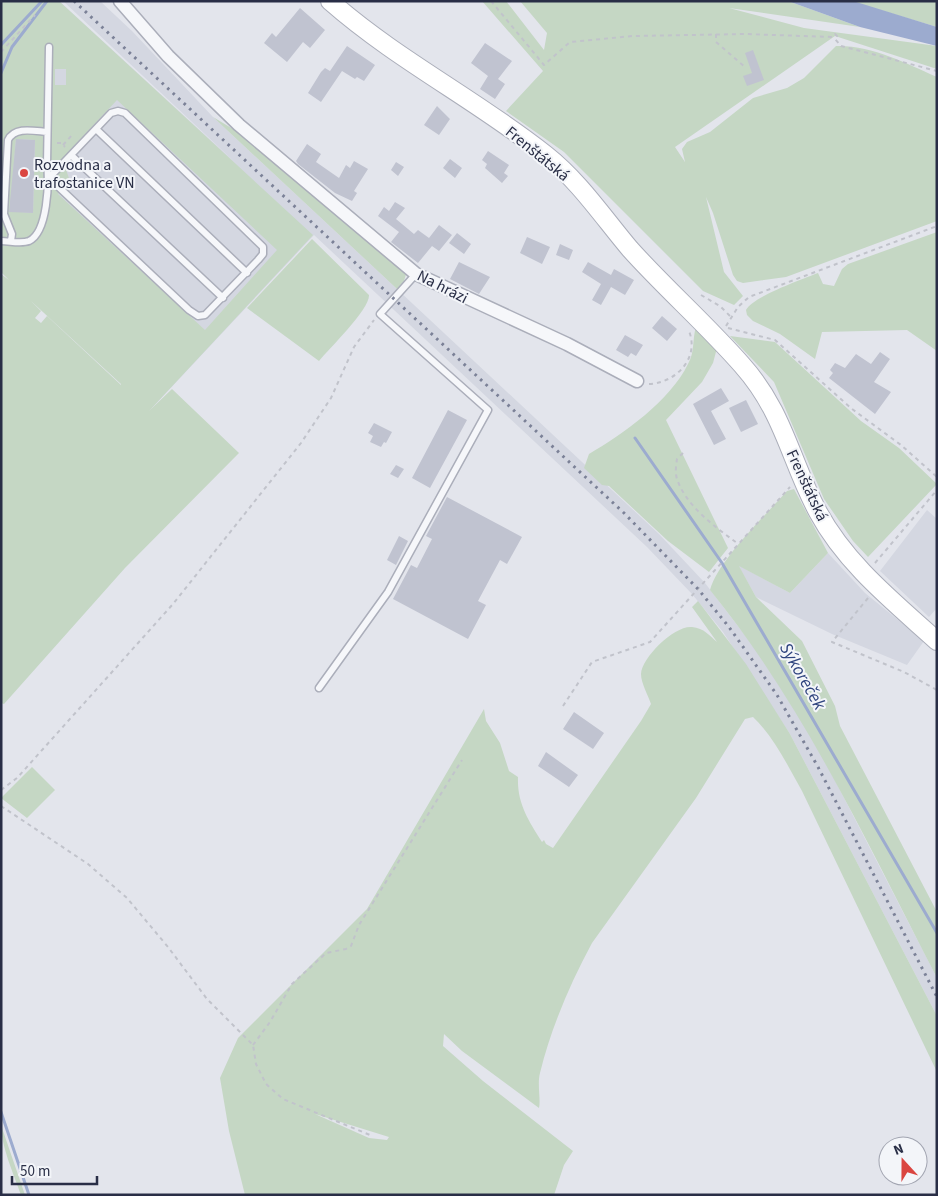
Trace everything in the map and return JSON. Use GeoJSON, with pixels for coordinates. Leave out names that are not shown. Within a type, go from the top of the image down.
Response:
{"type":"FeatureCollection","features":[{"type":"Feature","properties":{"kind":"main road","name":"Frenštátská"},"geometry":{"type":"LineString","coordinates":[[330,1],[380,41],[550,159],[575,183],[692,323],[721,333],[769,400],[820,515],[871,580],[937,641]]}},
{"type":"Feature","properties":{"kind":"street","name":"Na hrázi"},"geometry":{"type":"LineString","coordinates":[[120,1],[168,56],[239,125],[416,274],[567,344],[637,380]]}},
{"type":"Feature","properties":{"kind":"lane"},"geometry":{"type":"LineString","coordinates":[[1,241],[28,241],[38,234],[44,214],[49,178],[47,132],[49,47]]}},
{"type":"Feature","properties":{"kind":"lane"},"geometry":{"type":"LineString","coordinates":[[118,111],[125,114],[244,226],[263,247],[263,254],[223,298],[205,315],[198,316],[189,310],[49,178],[70,153],[111,112],[118,111]]}},
{"type":"Feature","properties":{"kind":"lane"},"geometry":{"type":"LineString","coordinates":[[96,129],[246,273]]}},
{"type":"Feature","properties":{"kind":"lane"},"geometry":{"type":"LineString","coordinates":[[11,242],[12,234],[4,214],[8,140],[10,136],[19,131],[47,132]]}},
{"type":"Feature","properties":{"kind":"lane"},"geometry":{"type":"LineString","coordinates":[[70,153],[223,298]]}},
{"type":"Feature","properties":{"kind":"lane"},"geometry":{"type":"LineString","coordinates":[[319,688],[388,592],[488,410],[380,314],[416,274]]}},
{"type":"Feature","properties":{"kind":"path"},"geometry":{"type":"LineString","coordinates":[[491,1],[544,65]]}},
{"type":"Feature","properties":{"kind":"path"},"geometry":{"type":"LineString","coordinates":[[1,52],[35,15]]}},
{"type":"Feature","properties":{"kind":"path"},"geometry":{"type":"LineString","coordinates":[[716,34],[716,42],[745,67]]}},
{"type":"Feature","properties":{"kind":"path"},"geometry":{"type":"LineString","coordinates":[[541,69],[570,42],[633,36],[803,34],[832,37],[835,34],[837,36],[835,39],[841,46],[937,71]]}},
{"type":"Feature","properties":{"kind":"path"},"geometry":{"type":"LineString","coordinates":[[63,145],[73,134]]}},
{"type":"Feature","properties":{"kind":"path"},"geometry":{"type":"LineString","coordinates":[[47,143],[61,142],[70,153]]}},
{"type":"Feature","properties":{"kind":"path"},"geometry":{"type":"LineString","coordinates":[[937,226],[749,297],[738,307],[721,333],[775,340],[852,409],[901,445],[937,477]]}},
{"type":"Feature","properties":{"kind":"path"},"geometry":{"type":"LineString","coordinates":[[701,295],[720,306],[731,318]]}},
{"type":"Feature","properties":{"kind":"path"},"geometry":{"type":"LineString","coordinates":[[1,790],[17,778],[179,597],[300,443],[331,398],[354,347],[380,314]]}},
{"type":"Feature","properties":{"kind":"path"},"geometry":{"type":"LineString","coordinates":[[637,380],[649,384],[662,383],[675,377],[682,369],[691,345],[692,323]]}},
{"type":"Feature","properties":{"kind":"path"},"geometry":{"type":"LineString","coordinates":[[683,453],[676,459],[676,478],[689,500],[709,521],[737,543]]}},
{"type":"Feature","properties":{"kind":"path"},"geometry":{"type":"LineString","coordinates":[[563,706],[592,662],[650,642],[786,490],[804,480]]}},
{"type":"Feature","properties":{"kind":"path"},"geometry":{"type":"LineString","coordinates":[[937,490],[871,580],[832,642],[904,672],[937,690]]}},
{"type":"Feature","properties":{"kind":"path"},"geometry":{"type":"LineString","coordinates":[[253,1045],[270,1022],[292,984],[326,953],[351,946],[359,925],[462,760]]}},
{"type":"Feature","properties":{"kind":"path"},"geometry":{"type":"LineString","coordinates":[[1,806],[88,864],[127,898],[168,947],[207,1000],[253,1045],[256,1064],[266,1084],[283,1099],[370,1135]]}},
{"type":"Feature","properties":{"kind":"shaded area"},"geometry":{"type":"Polygon","coordinates":[[[59,1],[240,167],[63,1],[100,1],[132,31],[213,117],[659,534],[705,583],[760,655],[805,725],[826,763],[937,978],[937,1016],[790,734],[723,632],[692,594],[647,547],[314,235],[150,410],[1,272],[1,60],[59,1]]]}},
{"type":"Feature","properties":{"kind":"shaded area"},"geometry":{"type":"Polygon","coordinates":[[[927,510],[937,519],[937,608],[929,617],[880,571],[927,510]]]}},
{"type":"Feature","properties":{"kind":"shaded area"},"geometry":{"type":"Polygon","coordinates":[[[828,553],[865,593],[924,641],[907,665],[832,634],[756,597],[738,565],[790,593],[828,553]]]}},
{"type":"Feature","properties":{"kind":"green space"},"geometry":{"type":"Polygon","coordinates":[[[1,1],[59,1],[313,235],[149,411],[172,389],[239,453],[125,568],[4,704],[1,703],[1,274],[9,280],[1,272],[1,1]],[[55,69],[55,85],[66,85],[66,69],[55,69]],[[117,100],[59,162],[65,167],[70,181],[58,194],[205,330],[277,250],[117,100]],[[16,139],[10,211],[33,213],[35,140],[16,139]],[[31,301],[41,311],[35,318],[41,323],[47,316],[121,385],[31,301]]]}},
{"type":"Feature","properties":{"kind":"green space"},"geometry":{"type":"Polygon","coordinates":[[[482,1],[506,1],[544,50],[547,33],[520,1],[788,1],[860,27],[729,8],[804,28],[937,46],[937,69],[835,36],[675,147],[685,162],[682,149],[687,142],[710,132],[753,98],[787,88],[804,78],[836,46],[862,48],[900,61],[937,77],[937,221],[786,277],[743,283],[737,281],[733,275],[706,197],[724,272],[743,296],[734,305],[703,291],[564,152],[506,111],[543,71],[482,1]]]}},
{"type":"Feature","properties":{"kind":"green space"},"geometry":{"type":"Polygon","coordinates":[[[853,1],[937,1],[937,27],[860,4],[853,1]]]}},
{"type":"Feature","properties":{"kind":"green space"},"geometry":{"type":"Polygon","coordinates":[[[213,117],[263,147],[407,271],[404,281],[397,289],[213,117]]]}},
{"type":"Feature","properties":{"kind":"green space"},"geometry":{"type":"Polygon","coordinates":[[[937,232],[937,351],[907,330],[822,332],[815,359],[780,334],[753,321],[747,315],[746,310],[750,305],[779,289],[818,273],[823,284],[834,286],[842,269],[848,264],[937,232]]]}},
{"type":"Feature","properties":{"kind":"green space"},"geometry":{"type":"Polygon","coordinates":[[[312,239],[369,295],[363,310],[319,361],[247,308],[312,239]]]}},
{"type":"Feature","properties":{"kind":"green space"},"geometry":{"type":"Polygon","coordinates":[[[696,327],[717,348],[713,363],[702,382],[666,420],[728,548],[709,572],[668,541],[609,486],[602,485],[584,468],[589,454],[631,426],[670,391],[680,378],[690,359],[696,327]]]}},
{"type":"Feature","properties":{"kind":"green space"},"geometry":{"type":"Polygon","coordinates":[[[730,336],[775,342],[861,421],[899,448],[937,484],[868,557],[853,541],[824,499],[774,382],[730,336]]]}},
{"type":"Feature","properties":{"kind":"green space"},"geometry":{"type":"Polygon","coordinates":[[[794,489],[828,553],[790,593],[739,566],[756,597],[802,641],[835,706],[840,726],[937,912],[937,978],[860,828],[805,729],[776,681],[710,590],[723,565],[744,538],[787,491],[794,489]]]}},
{"type":"Feature","properties":{"kind":"green space"},"geometry":{"type":"Polygon","coordinates":[[[698,601],[746,664],[790,734],[937,1016],[937,1072],[802,791],[773,742],[753,717],[745,719],[696,798],[592,943],[569,990],[544,1056],[539,1077],[539,1108],[462,1051],[444,1034],[443,1046],[483,1081],[573,1151],[564,1165],[554,1195],[245,1195],[229,1131],[220,1078],[238,1038],[367,909],[484,709],[486,721],[500,743],[509,771],[518,777],[519,795],[528,819],[542,842],[544,840],[546,844],[553,848],[651,704],[643,685],[641,674],[647,659],[653,651],[677,631],[692,627],[700,629],[717,642],[692,607],[698,601]],[[315,1114],[369,1138],[387,1140],[389,1137],[315,1114]]]}},
{"type":"Feature","properties":{"kind":"green space"},"geometry":{"type":"Polygon","coordinates":[[[32,767],[55,790],[27,818],[1,798],[32,767]]]}},
{"type":"Feature","properties":{"kind":"green space"},"geometry":{"type":"Polygon","coordinates":[[[1,1125],[25,1195],[21,1195],[8,1160],[1,1125]]]}},
{"type":"Feature","properties":{"kind":"water"},"geometry":{"type":"Polygon","coordinates":[[[788,1],[853,1],[937,27],[937,46],[860,27],[788,1]]]}},
{"type":"Feature","properties":{"kind":"building"},"geometry":{"type":"Polygon","coordinates":[[[300,8],[325,30],[310,48],[303,42],[287,62],[264,43],[272,33],[276,37],[300,8]]]}},
{"type":"Feature","properties":{"kind":"building"},"geometry":{"type":"Polygon","coordinates":[[[485,43],[512,61],[498,79],[505,84],[495,99],[480,89],[488,76],[471,63],[485,43]]]}},
{"type":"Feature","properties":{"kind":"building"},"geometry":{"type":"Polygon","coordinates":[[[347,46],[375,65],[364,81],[357,77],[355,79],[342,71],[321,102],[308,93],[321,72],[325,68],[330,71],[347,46]]]}},
{"type":"Feature","properties":{"kind":"building"},"geometry":{"type":"Polygon","coordinates":[[[753,50],[764,80],[747,86],[743,76],[752,73],[745,53],[753,50]]]}},
{"type":"Feature","properties":{"kind":"building"},"geometry":{"type":"Polygon","coordinates":[[[437,106],[450,119],[439,135],[424,125],[437,106]]]}},
{"type":"Feature","properties":{"kind":"building","name":"Rozvodna a trafostanice VN"},"geometry":{"type":"Polygon","coordinates":[[[16,139],[35,140],[33,213],[9,212],[16,139]]]}},
{"type":"Feature","properties":{"kind":"building"},"geometry":{"type":"Polygon","coordinates":[[[307,144],[321,154],[316,162],[339,178],[346,165],[350,168],[354,161],[368,169],[354,191],[357,193],[352,201],[335,193],[298,164],[296,161],[307,144]]]}},
{"type":"Feature","properties":{"kind":"building"},"geometry":{"type":"Polygon","coordinates":[[[488,151],[509,165],[504,173],[508,176],[502,183],[485,168],[487,164],[482,160],[488,151]]]}},
{"type":"Feature","properties":{"kind":"building"},"geometry":{"type":"Polygon","coordinates":[[[450,159],[462,168],[455,178],[443,168],[450,159]]]}},
{"type":"Feature","properties":{"kind":"building"},"geometry":{"type":"Polygon","coordinates":[[[396,162],[404,167],[398,176],[391,170],[396,162]]]}},
{"type":"Feature","properties":{"kind":"building"},"geometry":{"type":"Polygon","coordinates":[[[395,202],[405,208],[396,219],[414,234],[418,230],[429,238],[439,225],[452,235],[439,251],[432,246],[418,263],[391,242],[399,232],[378,216],[384,207],[389,211],[395,202]]]}},
{"type":"Feature","properties":{"kind":"building"},"geometry":{"type":"Polygon","coordinates":[[[457,233],[471,244],[464,254],[449,243],[457,233]]]}},
{"type":"Feature","properties":{"kind":"building"},"geometry":{"type":"Polygon","coordinates":[[[527,237],[550,247],[542,264],[520,253],[527,237]]]}},
{"type":"Feature","properties":{"kind":"building"},"geometry":{"type":"Polygon","coordinates":[[[560,244],[573,250],[569,260],[556,255],[560,244]]]}},
{"type":"Feature","properties":{"kind":"building"},"geometry":{"type":"Polygon","coordinates":[[[459,262],[490,277],[479,294],[450,279],[459,262]]]}},
{"type":"Feature","properties":{"kind":"building"},"geometry":{"type":"Polygon","coordinates":[[[588,262],[611,275],[614,269],[634,280],[625,295],[611,287],[601,305],[592,300],[601,284],[582,272],[588,262]]]}},
{"type":"Feature","properties":{"kind":"building"},"geometry":{"type":"Polygon","coordinates":[[[662,316],[677,329],[667,341],[652,328],[662,316]]]}},
{"type":"Feature","properties":{"kind":"building"},"geometry":{"type":"Polygon","coordinates":[[[625,335],[643,345],[636,356],[631,353],[628,357],[616,350],[625,335]]]}},
{"type":"Feature","properties":{"kind":"building"},"geometry":{"type":"Polygon","coordinates":[[[880,352],[890,359],[874,382],[891,392],[875,414],[829,378],[833,373],[830,370],[835,363],[845,368],[856,354],[871,364],[880,352]]]}},
{"type":"Feature","properties":{"kind":"building"},"geometry":{"type":"Polygon","coordinates":[[[721,388],[729,401],[711,411],[726,439],[714,445],[693,404],[721,388]]]}},
{"type":"Feature","properties":{"kind":"building"},"geometry":{"type":"Polygon","coordinates":[[[746,400],[758,424],[741,432],[729,408],[746,400]]]}},
{"type":"Feature","properties":{"kind":"building"},"geometry":{"type":"Polygon","coordinates":[[[448,410],[467,420],[430,488],[412,478],[448,410]]]}},
{"type":"Feature","properties":{"kind":"building"},"geometry":{"type":"Polygon","coordinates":[[[374,423],[392,432],[386,443],[384,442],[381,447],[370,442],[373,436],[368,433],[374,423]]]}},
{"type":"Feature","properties":{"kind":"building"},"geometry":{"type":"Polygon","coordinates":[[[396,465],[404,469],[398,478],[390,474],[396,465]]]}},
{"type":"Feature","properties":{"kind":"building"},"geometry":{"type":"Polygon","coordinates":[[[447,497],[522,537],[507,564],[500,560],[478,601],[486,605],[468,639],[393,599],[411,565],[417,568],[432,539],[426,536],[447,497]]]}},
{"type":"Feature","properties":{"kind":"building"},"geometry":{"type":"Polygon","coordinates":[[[399,536],[408,541],[396,565],[387,560],[399,536]]]}},
{"type":"Feature","properties":{"kind":"building"},"geometry":{"type":"Polygon","coordinates":[[[574,712],[604,733],[593,749],[563,729],[574,712]]]}},
{"type":"Feature","properties":{"kind":"building"},"geometry":{"type":"Polygon","coordinates":[[[546,752],[578,775],[569,787],[538,766],[546,752]]]}},
{"type":"Feature","properties":{"kind":"waterway"},"geometry":{"type":"LineString","coordinates":[[1,45],[42,1]]}},
{"type":"Feature","properties":{"kind":"waterway"},"geometry":{"type":"LineString","coordinates":[[1,73],[12,47],[47,1]]}},
{"type":"Feature","properties":{"kind":"waterway","name":"Sýkoreček"},"geometry":{"type":"LineString","coordinates":[[635,438],[722,563],[937,933]]}},
{"type":"Feature","properties":{"kind":"waterway"},"geometry":{"type":"LineString","coordinates":[[1,1112],[29,1195]]}},
{"type":"Feature","properties":{"kind":"railway"},"geometry":{"type":"LineString","coordinates":[[74,1],[624,513],[698,589],[729,627],[777,695],[818,767],[937,997]]}},
{"type":"Feature","properties":{"kind":"place","name":"Rozvodna a trafostanice VN"},"geometry":{"type":"Point","coordinates":[24,173]}}]}
